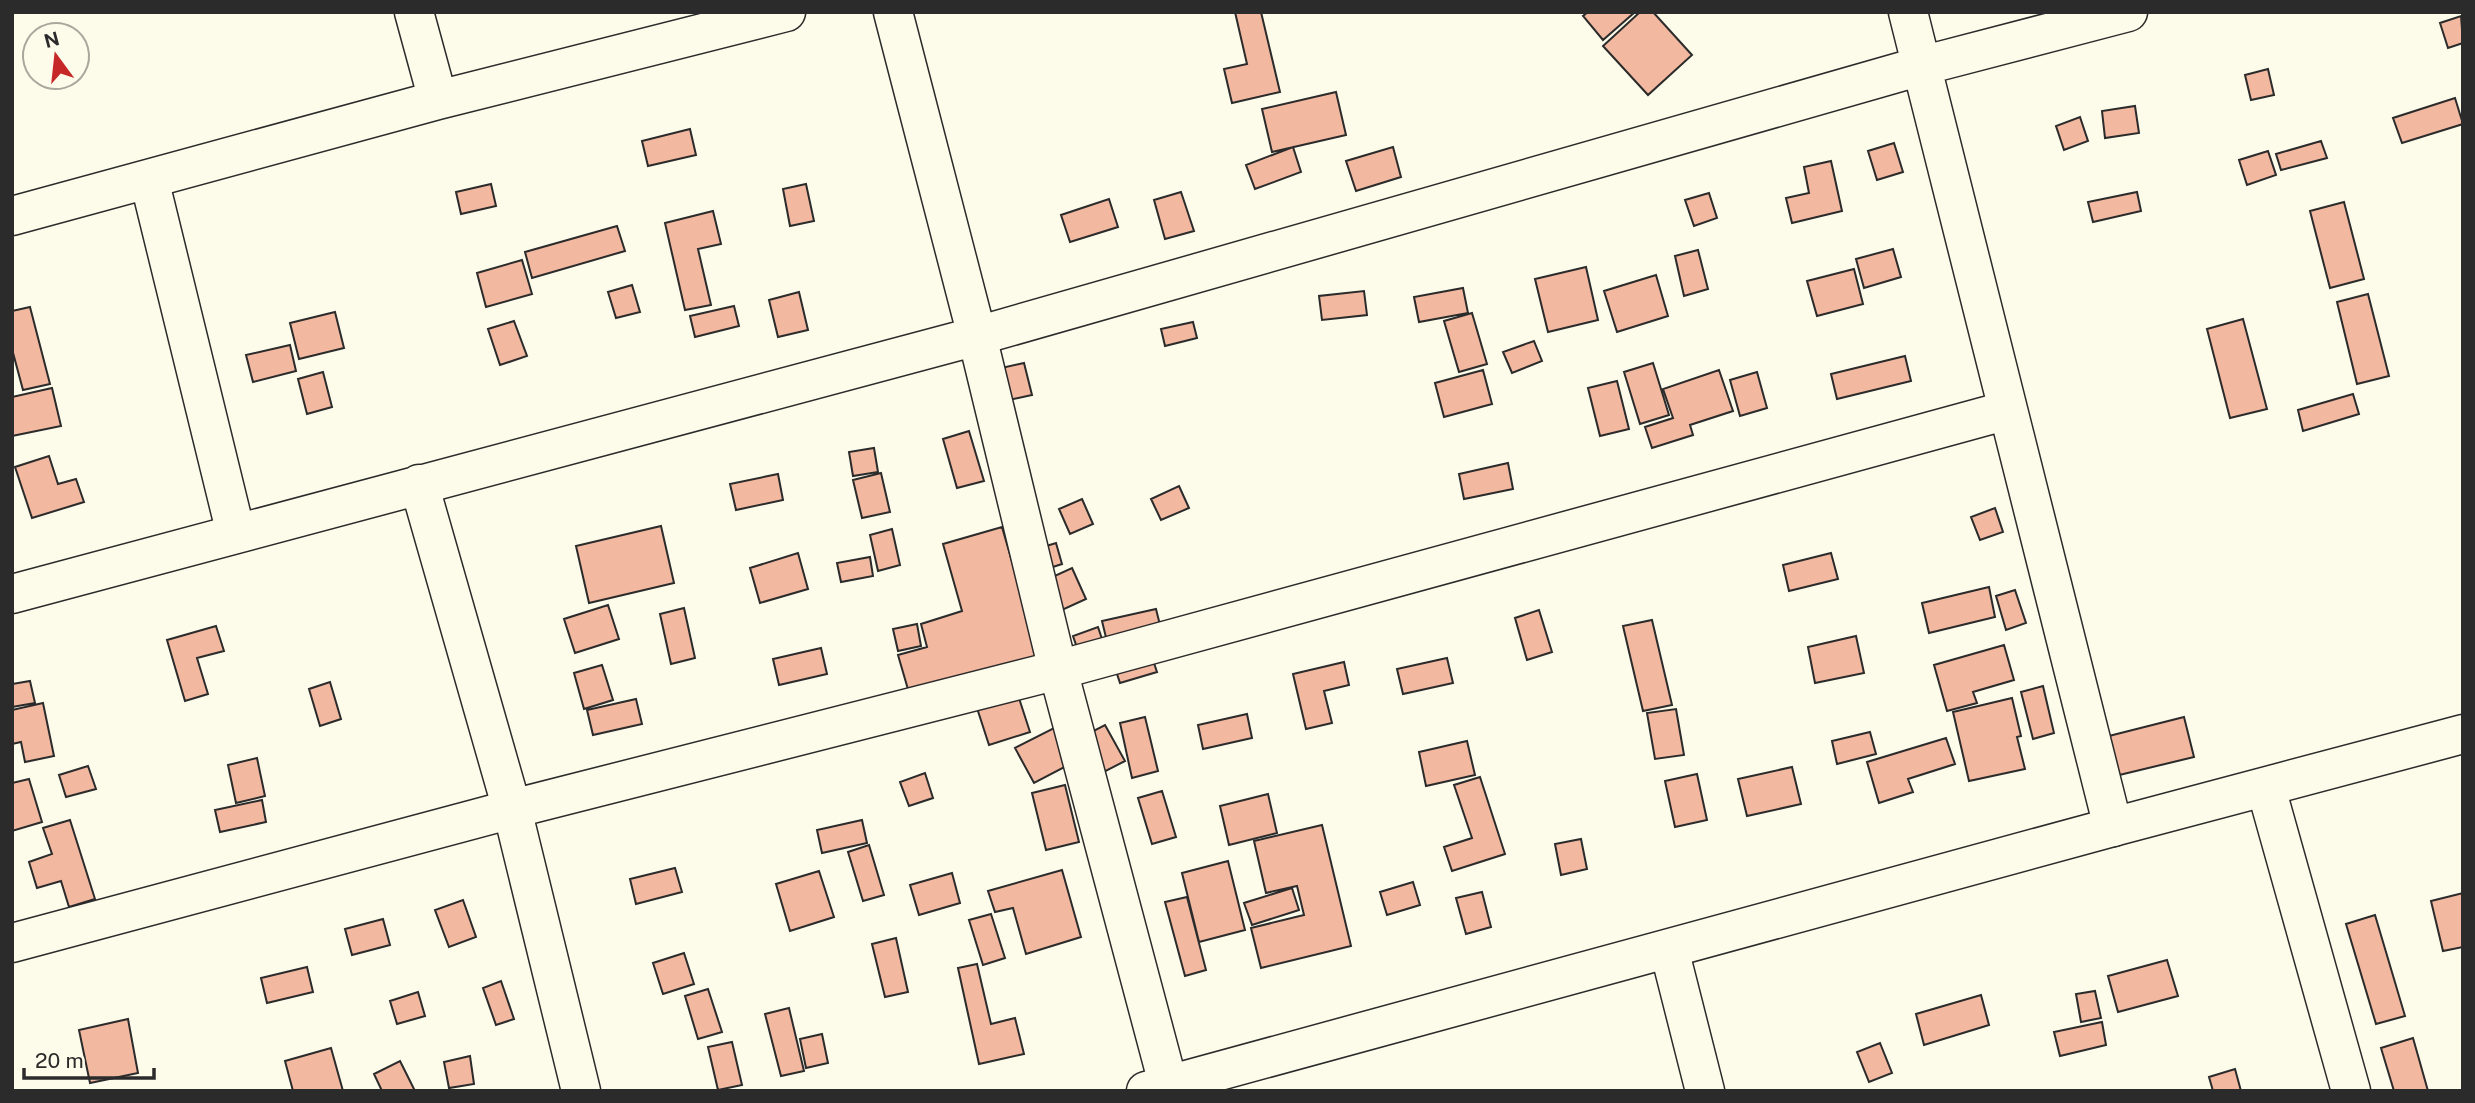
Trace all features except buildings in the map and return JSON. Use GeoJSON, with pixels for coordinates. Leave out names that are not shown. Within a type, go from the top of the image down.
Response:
{"type":"FeatureCollection","features":[{"type":"Feature","properties":{"kind":"street"},"geometry":{"type":"LineString","coordinates":[[414,12],[438,100]]}},
{"type":"Feature","properties":{"kind":"street"},"geometry":{"type":"LineString","coordinates":[[12,216],[438,100],[786,12]]}},
{"type":"Feature","properties":{"kind":"street"},"geometry":{"type":"LineString","coordinates":[[893,12],[977,336],[1162,1089],[2113,827],[2463,734]]}},
{"type":"Feature","properties":{"kind":"street"},"geometry":{"type":"LineString","coordinates":[[1908,12],[2113,827]]}},
{"type":"Feature","properties":{"kind":"street"},"geometry":{"type":"LineString","coordinates":[[12,594],[977,336],[1921,66],[2128,12]]}},
{"type":"Feature","properties":{"kind":"street"},"geometry":{"type":"LineString","coordinates":[[149,179],[236,534]]}},
{"type":"Feature","properties":{"kind":"street"},"geometry":{"type":"LineString","coordinates":[[12,943],[512,808],[1058,670],[2008,410]]}},
{"type":"Feature","properties":{"kind":"street"},"geometry":{"type":"LineString","coordinates":[[419,484],[512,808],[581,1091]]}},
{"type":"Feature","properties":{"kind":"street"},"geometry":{"type":"LineString","coordinates":[[2266,788],[2351,1091]]}},
{"type":"Feature","properties":{"kind":"street"},"geometry":{"type":"LineString","coordinates":[[1669,949],[1705,1091]]}}]}
